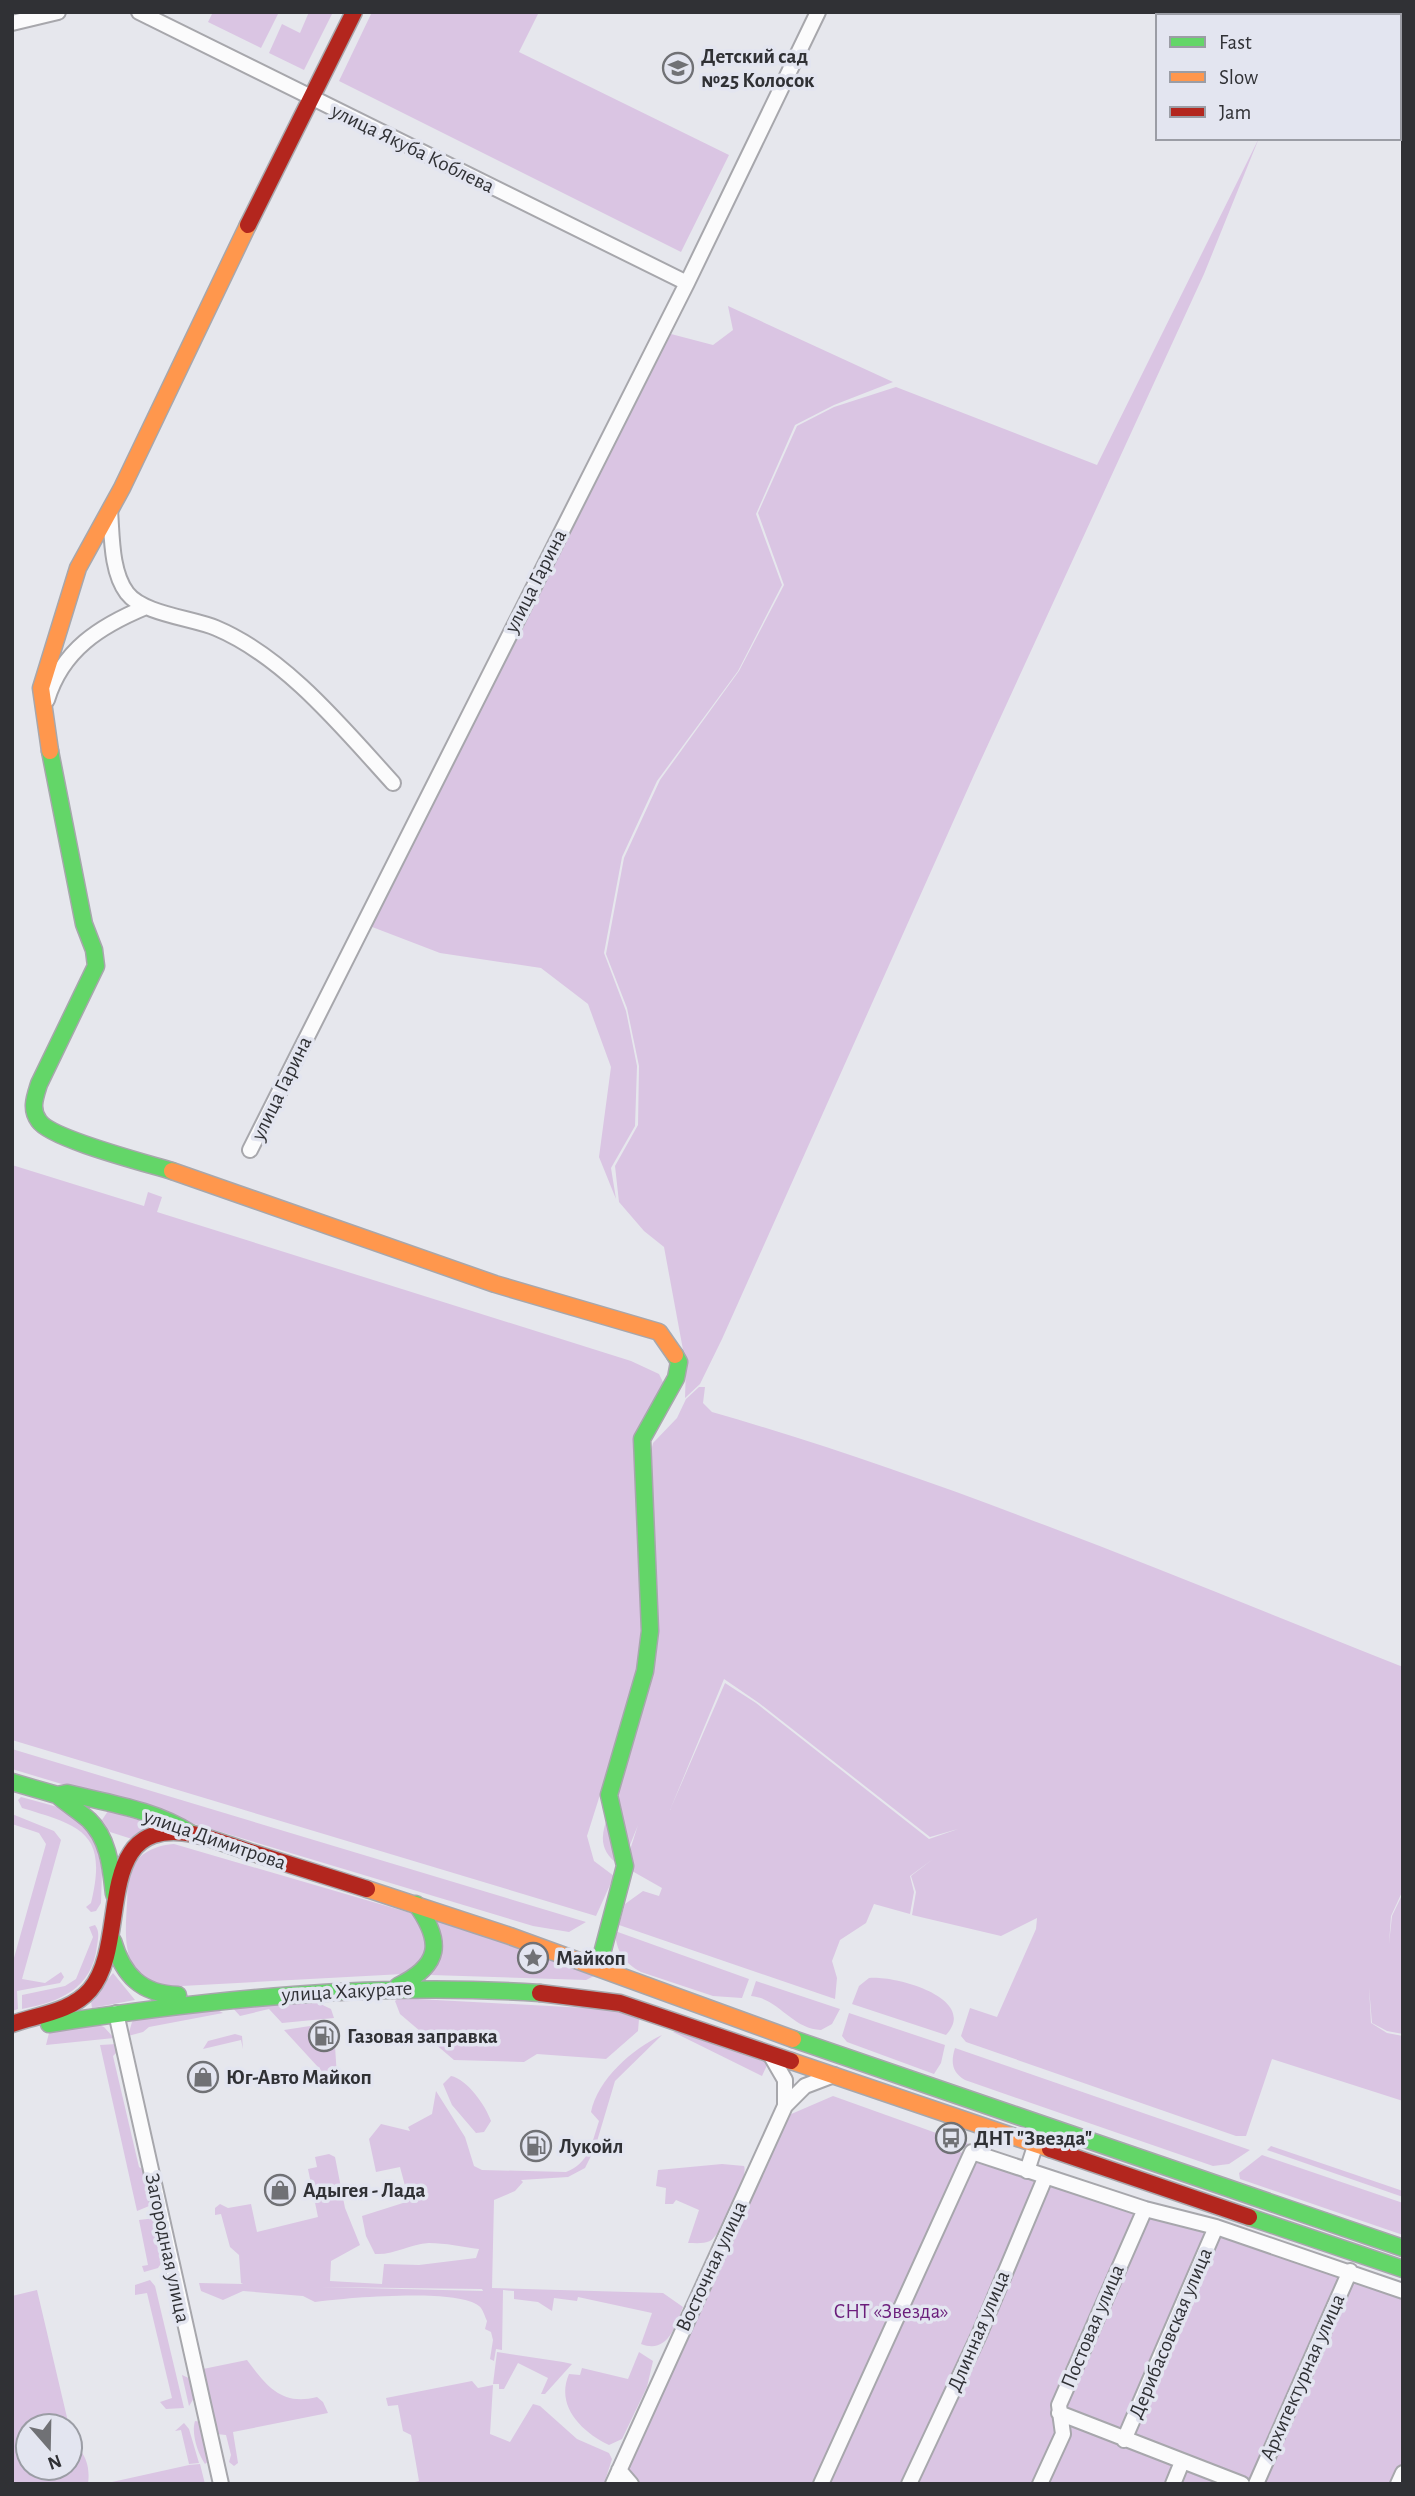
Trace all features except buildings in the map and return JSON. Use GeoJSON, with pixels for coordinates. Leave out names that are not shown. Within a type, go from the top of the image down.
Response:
{"type":"FeatureCollection","features":[{"type":"Feature","properties":{"kind":"main road"},"geometry":{"type":"LineString","coordinates":[[354,12],[110,510],[78,568],[57,631],[41,688],[44,724],[84,924],[96,966],[34,1101],[34,1111],[42,1126],[50,1132],[208,1182],[495,1284],[659,1332],[679,1362],[676,1378],[642,1439],[650,1631],[645,1671],[610,1795],[625,1866],[599,1965]]}},
{"type":"Feature","properties":{"kind":"main road","name":"улица Димитрова"},"geometry":{"type":"LineString","coordinates":[[12,1782],[57,1796],[67,1793],[132,1811],[185,1828],[192,1834],[599,1965],[698,2006],[1403,2248]]}},
{"type":"Feature","properties":{"kind":"main road"},"geometry":{"type":"LineString","coordinates":[[57,1796],[92,1822],[100,1833],[107,1852],[114,1894],[113,1941],[124,1973],[146,1991],[163,1996],[189,1994],[215,2001]]}},
{"type":"Feature","properties":{"kind":"main road"},"geometry":{"type":"LineString","coordinates":[[114,1894],[124,1863],[140,1842],[174,1832],[192,1834]]}},
{"type":"Feature","properties":{"kind":"main road"},"geometry":{"type":"LineString","coordinates":[[397,1986],[424,1972],[436,1950],[433,1929],[416,1904]]}},
{"type":"Feature","properties":{"kind":"main road"},"geometry":{"type":"LineString","coordinates":[[12,2025],[59,2010],[82,1997],[97,1980],[113,1941]]}},
{"type":"Feature","properties":{"kind":"main road","name":"улица Хакурате"},"geometry":{"type":"LineString","coordinates":[[12,2025],[308,1991],[397,1986],[580,1997],[620,2003],[836,2074],[1403,2269]]}},
{"type":"Feature","properties":{"kind":"street"},"geometry":{"type":"LineString","coordinates":[[12,23],[58,12]]}},
{"type":"Feature","properties":{"kind":"street","name":"улица Якуба Коблева"},"geometry":{"type":"LineString","coordinates":[[139,12],[169,19],[313,98],[687,283]]}},
{"type":"Feature","properties":{"kind":"street","name":"улица Гарина"},"geometry":{"type":"LineString","coordinates":[[250,1150],[687,283],[818,12]]}},
{"type":"Feature","properties":{"kind":"street"},"geometry":{"type":"LineString","coordinates":[[110,510],[120,580],[128,595],[146,607],[215,627],[264,654],[393,783]]}},
{"type":"Feature","properties":{"kind":"street"},"geometry":{"type":"LineString","coordinates":[[44,724],[52,682],[66,658],[89,636],[146,607]]}},
{"type":"Feature","properties":{"kind":"street","name":"Загородная улица"},"geometry":{"type":"LineString","coordinates":[[116,2013],[221,2484]]}},
{"type":"Feature","properties":{"kind":"street"},"geometry":{"type":"LineString","coordinates":[[732,2039],[775,2061],[786,2087],[785,2106]]}},
{"type":"Feature","properties":{"kind":"street","name":"Восточная улица"},"geometry":{"type":"LineString","coordinates":[[616,2477],[785,2106],[812,2082],[836,2074]]}},
{"type":"Feature","properties":{"kind":"street"},"geometry":{"type":"LineString","coordinates":[[1027,2171],[1036,2143]]}},
{"type":"Feature","properties":{"kind":"street"},"geometry":{"type":"LineString","coordinates":[[821,2484],[972,2152],[1145,2210],[1216,2227],[1403,2291]]}},
{"type":"Feature","properties":{"kind":"street","name":"Длинная улица"},"geometry":{"type":"LineString","coordinates":[[909,2484],[979,2335],[1045,2178]]}},
{"type":"Feature","properties":{"kind":"street","name":"Постовая улица"},"geometry":{"type":"LineString","coordinates":[[1040,2484],[1063,2434],[1059,2405],[1097,2312],[1145,2210]]}},
{"type":"Feature","properties":{"kind":"street","name":"Дерибасовская улица"},"geometry":{"type":"LineString","coordinates":[[1124,2440],[1216,2227]]}},
{"type":"Feature","properties":{"kind":"street","name":"Архитектурная улица"},"geometry":{"type":"LineString","coordinates":[[1256,2484],[1350,2271]]}},
{"type":"Feature","properties":{"kind":"street"},"geometry":{"type":"LineString","coordinates":[[1059,2413],[1242,2484]]}},
{"type":"Feature","properties":{"kind":"street"},"geometry":{"type":"LineString","coordinates":[[1173,2484],[1182,2462]]}},
{"type":"Feature","properties":{"kind":"street"},"geometry":{"type":"LineString","coordinates":[[1398,2484],[1403,2473]]}},
{"type":"Feature","properties":{"kind":"street"},"geometry":{"type":"LineString","coordinates":[[616,2477],[631,2484]]}},
{"type":"Feature","properties":{"kind":"green space"},"geometry":{"type":"Polygon","coordinates":[[[213,12],[279,12],[261,48],[208,22],[213,12]]]}},
{"type":"Feature","properties":{"kind":"green space"},"geometry":{"type":"Polygon","coordinates":[[[309,12],[333,12],[304,70],[269,53],[282,24],[300,33],[309,12]]]}},
{"type":"Feature","properties":{"kind":"green space"},"geometry":{"type":"Polygon","coordinates":[[[372,12],[539,12],[519,52],[729,155],[681,252],[339,81],[372,12]]]}},
{"type":"Feature","properties":{"kind":"green space"},"geometry":{"type":"Polygon","coordinates":[[[1258,140],[1204,274],[974,775],[722,1339],[700,1384],[685,1398],[686,1366],[664,1247],[644,1231],[619,1202],[615,1166],[638,1125],[639,1066],[627,1008],[606,954],[624,858],[660,780],[739,671],[784,585],[758,513],[797,426],[834,407],[896,387],[1097,465],[1258,140]]]}},
{"type":"Feature","properties":{"kind":"green space"},"geometry":{"type":"Polygon","coordinates":[[[728,306],[893,382],[834,405],[795,425],[756,514],[782,585],[738,671],[657,781],[622,857],[604,953],[626,1011],[637,1066],[635,1126],[611,1168],[616,1199],[599,1157],[611,1067],[588,1004],[541,968],[440,953],[367,925],[495,671],[671,334],[713,345],[733,330],[728,306]]]}},
{"type":"Feature","properties":{"kind":"green space"},"geometry":{"type":"Polygon","coordinates":[[[12,1165],[144,1206],[148,1192],[162,1197],[157,1212],[631,1361],[659,1374],[664,1384],[640,1426],[644,1632],[639,1671],[587,1836],[594,1861],[614,1876],[596,1916],[12,1740],[12,1165]]]}},
{"type":"Feature","properties":{"kind":"green space"},"geometry":{"type":"Polygon","coordinates":[[[699,1387],[705,1387],[703,1403],[712,1412],[889,1468],[977,1500],[1152,1566],[1403,1667],[1403,1890],[1391,1916],[1389,1944],[1392,1916],[1403,1893],[1403,2034],[1387,2031],[1372,2023],[1369,1987],[1371,2023],[1387,2033],[1403,2036],[1403,2101],[1272,2059],[1246,2136],[1236,2136],[966,2042],[961,2036],[970,2008],[997,2017],[1036,1929],[1037,1918],[1001,1936],[912,1915],[916,1892],[911,1876],[933,1859],[910,1876],[914,1892],[910,1914],[874,1904],[866,1923],[840,1940],[832,1961],[837,1978],[835,1999],[619,1925],[625,1904],[643,1891],[659,1896],[662,1888],[632,1871],[629,1853],[638,1825],[628,1850],[616,1795],[637,1729],[647,1467],[653,1443],[677,1418],[686,1399],[699,1387]],[[724,1679],[670,1810],[725,1683],[756,1703],[929,1839],[958,1829],[930,1837],[759,1703],[724,1679]]]}},
{"type":"Feature","properties":{"kind":"green space"},"geometry":{"type":"Polygon","coordinates":[[[12,1749],[586,1922],[569,1932],[533,1926],[12,1769],[12,1749]]]}},
{"type":"Feature","properties":{"kind":"green space"},"geometry":{"type":"Polygon","coordinates":[[[21,1797],[65,1809],[95,1836],[102,1872],[101,1903],[96,1911],[91,1912],[86,1907],[91,1903],[96,1861],[85,1836],[60,1821],[22,1808],[18,1800],[21,1797]]]}},
{"type":"Feature","properties":{"kind":"green space"},"geometry":{"type":"Polygon","coordinates":[[[108,1811],[145,1822],[148,1828],[132,1839],[110,1832],[102,1820],[108,1811]]]}},
{"type":"Feature","properties":{"kind":"green space"},"geometry":{"type":"Polygon","coordinates":[[[12,1814],[54,1831],[61,1840],[22,1979],[45,1983],[61,1972],[64,1977],[60,1983],[17,1991],[18,2009],[12,2011],[12,1965],[46,1844],[39,1833],[12,1824],[12,1814]]]}},
{"type":"Feature","properties":{"kind":"green space"},"geometry":{"type":"Polygon","coordinates":[[[609,1814],[619,1865],[612,1860],[603,1842],[609,1814]]]}},
{"type":"Feature","properties":{"kind":"green space"},"geometry":{"type":"Polygon","coordinates":[[[174,1844],[414,1914],[422,1923],[428,1953],[403,1974],[163,1987],[149,1982],[139,1974],[128,1954],[128,1878],[133,1864],[143,1855],[155,1848],[174,1844]]]}},
{"type":"Feature","properties":{"kind":"green space"},"geometry":{"type":"Polygon","coordinates":[[[437,1916],[594,1976],[586,1980],[431,1975],[437,1916]]]}},
{"type":"Feature","properties":{"kind":"green space"},"geometry":{"type":"Polygon","coordinates":[[[95,1925],[98,1935],[94,1961],[81,1983],[61,1997],[22,2009],[22,1995],[65,1986],[76,1979],[93,1937],[89,1927],[95,1925]]]}},
{"type":"Feature","properties":{"kind":"green space"},"geometry":{"type":"Polygon","coordinates":[[[615,1931],[749,1979],[742,1998],[713,1996],[641,1972],[622,1956],[615,1931]]]}},
{"type":"Feature","properties":{"kind":"green space"},"geometry":{"type":"Polygon","coordinates":[[[113,1973],[135,2000],[92,2008],[91,2001],[113,1973]]]}},
{"type":"Feature","properties":{"kind":"green space"},"geometry":{"type":"Polygon","coordinates":[[[869,1978],[896,1980],[913,1985],[943,2000],[952,2010],[953,2022],[946,2035],[852,2004],[859,1986],[869,1978]]]}},
{"type":"Feature","properties":{"kind":"green space"},"geometry":{"type":"Polygon","coordinates":[[[756,1981],[840,2009],[832,2024],[821,2030],[802,2025],[769,2002],[751,1996],[756,1981]]]}},
{"type":"Feature","properties":{"kind":"green space"},"geometry":{"type":"Polygon","coordinates":[[[399,1998],[623,2010],[639,2019],[638,2031],[606,2059],[537,2054],[524,2062],[454,2060],[400,2014],[395,2001],[399,1998]]]}},
{"type":"Feature","properties":{"kind":"green space"},"geometry":{"type":"Polygon","coordinates":[[[312,2000],[331,2009],[334,2018],[282,2023],[269,2009],[240,2016],[231,2006],[312,2000]]]}},
{"type":"Feature","properties":{"kind":"green space"},"geometry":{"type":"Polygon","coordinates":[[[214,2008],[223,2013],[149,2027],[143,2032],[128,2036],[132,2022],[138,2017],[214,2008]]]}},
{"type":"Feature","properties":{"kind":"green space"},"geometry":{"type":"Polygon","coordinates":[[[849,2013],[945,2045],[941,2063],[934,2074],[847,2042],[842,2036],[849,2013]]]}},
{"type":"Feature","properties":{"kind":"green space"},"geometry":{"type":"Polygon","coordinates":[[[96,2024],[104,2027],[114,2038],[46,2045],[50,2029],[96,2024]]]}},
{"type":"Feature","properties":{"kind":"green space"},"geometry":{"type":"Polygon","coordinates":[[[310,2026],[312,2045],[332,2043],[335,2046],[337,2077],[329,2079],[284,2030],[310,2026]]]}},
{"type":"Feature","properties":{"kind":"green space"},"geometry":{"type":"Polygon","coordinates":[[[681,2030],[768,2063],[762,2076],[673,2032],[681,2030]]]}},
{"type":"Feature","properties":{"kind":"green space"},"geometry":{"type":"Polygon","coordinates":[[[235,2034],[242,2036],[243,2049],[241,2040],[203,2049],[208,2041],[235,2034]]]}},
{"type":"Feature","properties":{"kind":"green space"},"geometry":{"type":"Polygon","coordinates":[[[662,2035],[615,2081],[595,2148],[585,2168],[568,2177],[521,2180],[523,2182],[515,2191],[494,2200],[492,2288],[663,2293],[683,2307],[673,2331],[664,2342],[650,2346],[641,2344],[652,2313],[578,2297],[577,2301],[554,2298],[552,2311],[538,2302],[514,2299],[514,2291],[503,2290],[502,2350],[496,2349],[494,2361],[490,2359],[493,2340],[491,2332],[485,2329],[487,2321],[484,2313],[479,2306],[467,2300],[400,2296],[315,2302],[303,2296],[243,2291],[223,2300],[201,2291],[199,2283],[243,2284],[239,2255],[230,2247],[221,2214],[215,2215],[215,2208],[220,2204],[228,2208],[251,2204],[257,2232],[318,2217],[308,2169],[317,2167],[315,2157],[329,2154],[335,2157],[345,2208],[360,2245],[331,2261],[330,2281],[382,2284],[384,2264],[419,2265],[476,2258],[479,2249],[435,2243],[375,2254],[366,2236],[362,2216],[403,2203],[408,2197],[400,2167],[376,2172],[369,2139],[381,2124],[410,2131],[408,2127],[432,2114],[436,2091],[465,2137],[474,2166],[482,2170],[566,2172],[580,2164],[592,2144],[599,2121],[591,2112],[601,2088],[618,2066],[662,2035]],[[321,2287],[483,2291],[482,2289],[321,2287]]]}},
{"type":"Feature","properties":{"kind":"green space"},"geometry":{"type":"Polygon","coordinates":[[[117,2044],[118,2051],[113,2056],[139,2167],[147,2172],[154,2204],[137,2211],[100,2045],[117,2044]]]}},
{"type":"Feature","properties":{"kind":"green space"},"geometry":{"type":"Polygon","coordinates":[[[955,2048],[1250,2150],[1229,2164],[1213,2166],[965,2080],[953,2066],[955,2048]]]}},
{"type":"Feature","properties":{"kind":"green space"},"geometry":{"type":"Polygon","coordinates":[[[451,2076],[463,2082],[485,2108],[491,2121],[484,2132],[476,2133],[452,2105],[443,2084],[451,2076]]]}},
{"type":"Feature","properties":{"kind":"green space","name":"СНТ «Звезда»"},"geometry":{"type":"Polygon","coordinates":[[[833,2096],[939,2134],[936,2145],[963,2153],[966,2143],[1403,2286],[1403,2484],[613,2484],[789,2115],[833,2096]]]}},
{"type":"Feature","properties":{"kind":"green space"},"geometry":{"type":"Polygon","coordinates":[[[1271,2146],[1403,2191],[1403,2197],[1267,2150],[1271,2146]]]}},
{"type":"Feature","properties":{"kind":"green space"},"geometry":{"type":"Polygon","coordinates":[[[1262,2155],[1403,2203],[1403,2235],[1240,2179],[1239,2173],[1262,2155]]]}},
{"type":"Feature","properties":{"kind":"green space"},"geometry":{"type":"Polygon","coordinates":[[[722,2164],[744,2166],[742,2181],[733,2205],[721,2228],[710,2241],[688,2243],[699,2210],[676,2200],[673,2204],[665,2204],[666,2188],[656,2186],[658,2170],[722,2164]]]}},
{"type":"Feature","properties":{"kind":"green space"},"geometry":{"type":"Polygon","coordinates":[[[155,2218],[164,2250],[160,2254],[162,2262],[158,2268],[144,2272],[142,2266],[148,2265],[139,2220],[155,2218]]]}},
{"type":"Feature","properties":{"kind":"green space"},"geometry":{"type":"Polygon","coordinates":[[[150,2280],[155,2286],[184,2408],[166,2409],[160,2402],[172,2398],[147,2293],[135,2295],[135,2285],[150,2280]]]}},
{"type":"Feature","properties":{"kind":"green space"},"geometry":{"type":"Polygon","coordinates":[[[37,2290],[66,2412],[14,2412],[14,2482],[84,2482],[84,2457],[88,2465],[88,2484],[12,2484],[12,2296],[37,2290]]]}},
{"type":"Feature","properties":{"kind":"green space"},"geometry":{"type":"Polygon","coordinates":[[[497,2352],[572,2364],[545,2394],[541,2394],[548,2378],[518,2363],[504,2389],[499,2389],[499,2384],[493,2384],[497,2352]]]}},
{"type":"Feature","properties":{"kind":"green space"},"geometry":{"type":"Polygon","coordinates":[[[639,2352],[653,2361],[647,2387],[622,2439],[609,2445],[589,2433],[568,2407],[566,2386],[569,2374],[580,2375],[582,2368],[628,2379],[639,2352]]]}},
{"type":"Feature","properties":{"kind":"green space"},"geometry":{"type":"Polygon","coordinates":[[[247,2360],[276,2392],[294,2399],[317,2397],[323,2402],[328,2413],[233,2432],[238,2463],[234,2466],[229,2462],[231,2455],[226,2435],[216,2434],[202,2372],[203,2369],[247,2360]]]}},
{"type":"Feature","properties":{"kind":"green space"},"geometry":{"type":"Polygon","coordinates":[[[182,2375],[193,2380],[196,2395],[189,2406],[182,2375]]]}},
{"type":"Feature","properties":{"kind":"green space"},"geometry":{"type":"Polygon","coordinates":[[[472,2381],[478,2388],[493,2385],[490,2434],[510,2442],[533,2404],[540,2406],[577,2439],[609,2453],[612,2459],[604,2484],[407,2484],[419,2481],[411,2435],[403,2431],[398,2405],[388,2406],[386,2398],[472,2381]]]}},
{"type":"Feature","properties":{"kind":"green space"},"geometry":{"type":"Polygon","coordinates":[[[195,2421],[202,2422],[210,2460],[205,2464],[196,2444],[195,2421]]]}},
{"type":"Feature","properties":{"kind":"green space"},"geometry":{"type":"Polygon","coordinates":[[[184,2423],[189,2429],[199,2463],[189,2464],[181,2430],[175,2431],[184,2423]]]}},
{"type":"Feature","properties":{"kind":"green space"},"geometry":{"type":"Polygon","coordinates":[[[200,2464],[205,2484],[103,2484],[189,2465],[200,2464]]]}},
{"type":"Feature","properties":{"kind":"traffic: fast"},"geometry":{"type":"LineString","coordinates":[[50,751],[84,924],[94,950],[96,966],[39,1084],[34,1103],[35,1112],[39,1121],[61,1135],[100,1150],[172,1171]]}},
{"type":"Feature","properties":{"kind":"traffic: fast"},"geometry":{"type":"LineString","coordinates":[[599,1965],[625,1866],[609,1795],[645,1671],[650,1631],[642,1439],[676,1378],[679,1362],[675,1355]]}},
{"type":"Feature","properties":{"kind":"traffic: fast"},"geometry":{"type":"LineString","coordinates":[[12,1782],[57,1795],[67,1793],[131,1808],[163,1819],[192,1834]]}},
{"type":"Feature","properties":{"kind":"traffic: fast"},"geometry":{"type":"LineString","coordinates":[[57,1795],[89,1820],[101,1836],[108,1854],[114,1894]]}},
{"type":"Feature","properties":{"kind":"traffic: fast"},"geometry":{"type":"LineString","coordinates":[[398,1986],[423,1970],[433,1951],[431,1930],[416,1904]]}},
{"type":"Feature","properties":{"kind":"traffic: fast"},"geometry":{"type":"LineString","coordinates":[[113,1941],[122,1964],[135,1980],[154,1991],[178,1995]]}},
{"type":"Feature","properties":{"kind":"traffic: fast"},"geometry":{"type":"LineString","coordinates":[[49,2024],[232,2000],[355,1991],[478,1990],[540,1993]]}},
{"type":"Feature","properties":{"kind":"traffic: fast"},"geometry":{"type":"LineString","coordinates":[[793,2039],[1403,2248]]}},
{"type":"Feature","properties":{"kind":"traffic: fast"},"geometry":{"type":"LineString","coordinates":[[1249,2217],[1403,2269]]}},
{"type":"Feature","properties":{"kind":"traffic: slow"},"geometry":{"type":"LineString","coordinates":[[50,751],[41,688],[78,568],[122,488],[248,225]]}},
{"type":"Feature","properties":{"kind":"traffic: slow"},"geometry":{"type":"LineString","coordinates":[[172,1171],[495,1284],[659,1332],[675,1355]]}},
{"type":"Feature","properties":{"kind":"traffic: slow"},"geometry":{"type":"LineString","coordinates":[[367,1889],[510,1936],[793,2039]]}},
{"type":"Feature","properties":{"kind":"traffic: slow"},"geometry":{"type":"LineString","coordinates":[[791,2061],[1050,2149]]}},
{"type":"Feature","properties":{"kind":"traffic: jam"},"geometry":{"type":"LineString","coordinates":[[248,225],[354,12]]}},
{"type":"Feature","properties":{"kind":"traffic: jam"},"geometry":{"type":"LineString","coordinates":[[12,2024],[64,2008],[90,1990],[102,1968],[118,1886],[126,1862],[139,1843],[160,1833],[193,1834],[367,1889]]}},
{"type":"Feature","properties":{"kind":"traffic: jam"},"geometry":{"type":"LineString","coordinates":[[540,1993],[620,2003],[791,2061]]}},
{"type":"Feature","properties":{"kind":"traffic: jam"},"geometry":{"type":"LineString","coordinates":[[1050,2149],[1249,2217]]}},
{"type":"Feature","properties":{"kind":"place","name":"Детский сад №25 Колосок"},"geometry":{"type":"Point","coordinates":[678,68]}},
{"type":"Feature","properties":{"kind":"place","name":"Майкоп"},"geometry":{"type":"Point","coordinates":[533,1958]}},
{"type":"Feature","properties":{"kind":"place","name":"Газовая заправка"},"geometry":{"type":"Point","coordinates":[324,2036]}},
{"type":"Feature","properties":{"kind":"place","name":"Юг-Авто Майкоп"},"geometry":{"type":"Point","coordinates":[203,2077]}},
{"type":"Feature","properties":{"kind":"place","name":"ДНТ \"Звезда\""},"geometry":{"type":"Point","coordinates":[951,2138]}},
{"type":"Feature","properties":{"kind":"place","name":"Лукойл"},"geometry":{"type":"Point","coordinates":[536,2146]}},
{"type":"Feature","properties":{"kind":"place","name":"Адыгея - Лада"},"geometry":{"type":"Point","coordinates":[280,2190]}}]}
